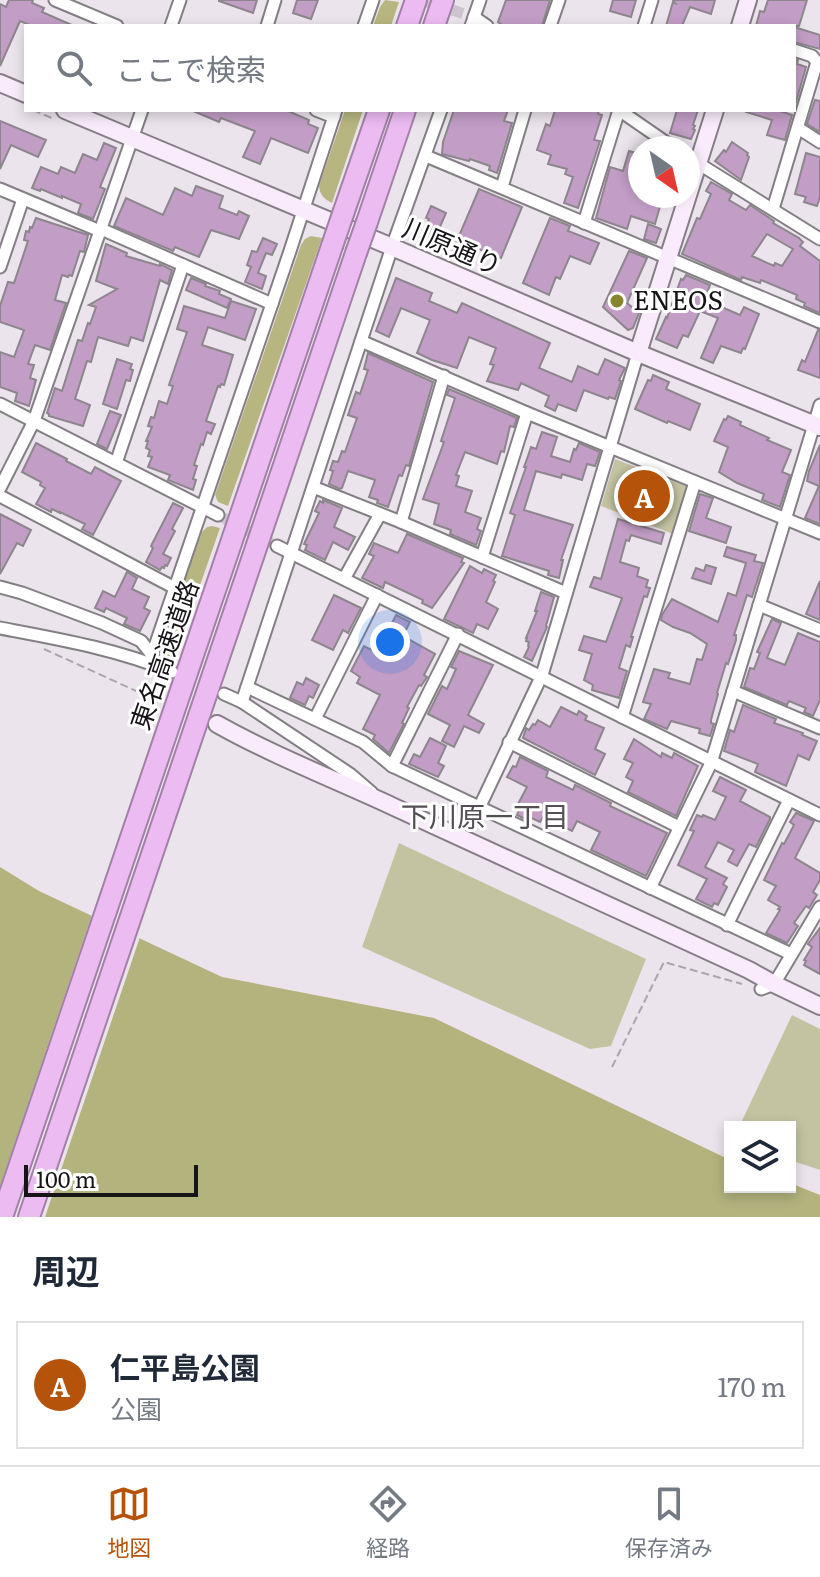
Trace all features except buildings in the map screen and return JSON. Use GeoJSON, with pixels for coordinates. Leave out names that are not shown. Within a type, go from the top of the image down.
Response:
{"type":"FeatureCollection","features":[{"type":"Feature","properties":{"kind":"highway"},"geometry":{"type":"LineString","coordinates":[[408,24],[416,0]]}},
{"type":"Feature","properties":{"kind":"highway"},"geometry":{"type":"LineString","coordinates":[[435,24],[443,0]]}},
{"type":"Feature","properties":{"kind":"highway","name":"東名高速道路"},"geometry":{"type":"LineString","coordinates":[[2,1217],[378,112]]}},
{"type":"Feature","properties":{"kind":"highway","name":"東名高速道路"},"geometry":{"type":"LineString","coordinates":[[29,1217],[404,112]]}},
{"type":"Feature","properties":{"kind":"street"},"geometry":{"type":"LineString","coordinates":[[55,0],[112,24]]}},
{"type":"Feature","properties":{"kind":"street"},"geometry":{"type":"LineString","coordinates":[[172,24],[180,0]]}},
{"type":"Feature","properties":{"kind":"street"},"geometry":{"type":"LineString","coordinates":[[268,24],[275,0]]}},
{"type":"Feature","properties":{"kind":"street"},"geometry":{"type":"LineString","coordinates":[[365,24],[373,0]]}},
{"type":"Feature","properties":{"kind":"street"},"geometry":{"type":"LineString","coordinates":[[472,22],[480,0]]}},
{"type":"Feature","properties":{"kind":"street"},"geometry":{"type":"LineString","coordinates":[[551,24],[559,0]]}},
{"type":"Feature","properties":{"kind":"street"},"geometry":{"type":"LineString","coordinates":[[645,24],[652,0]]}},
{"type":"Feature","properties":{"kind":"street"},"geometry":{"type":"LineString","coordinates":[[741,24],[748,0]]}},
{"type":"Feature","properties":{"kind":"street"},"geometry":{"type":"LineString","coordinates":[[773,209],[817,62],[812,56],[796,51]]}},
{"type":"Feature","properties":{"kind":"street"},"geometry":{"type":"LineString","coordinates":[[0,83],[24,93]]}},
{"type":"Feature","properties":{"kind":"street","name":"川原通り"},"geometry":{"type":"LineString","coordinates":[[70,112],[817,426]]}},
{"type":"Feature","properties":{"kind":"street"},"geometry":{"type":"LineString","coordinates":[[0,488],[34,421],[141,112]]}},
{"type":"Feature","properties":{"kind":"street"},"geometry":{"type":"LineString","coordinates":[[242,702],[392,247],[440,112]]}},
{"type":"Feature","properties":{"kind":"street"},"geometry":{"type":"LineString","coordinates":[[502,187],[524,112]]}},
{"type":"Feature","properties":{"kind":"street"},"geometry":{"type":"LineString","coordinates":[[584,223],[618,112]]}},
{"type":"Feature","properties":{"kind":"street"},"geometry":{"type":"LineString","coordinates":[[622,112],[657,136]]}},
{"type":"Feature","properties":{"kind":"street"},"geometry":{"type":"LineString","coordinates":[[700,145],[714,112]]}},
{"type":"Feature","properties":{"kind":"street"},"geometry":{"type":"LineString","coordinates":[[152,660],[335,114]]}},
{"type":"Feature","properties":{"kind":"street"},"geometry":{"type":"LineString","coordinates":[[798,128],[820,142]]}},
{"type":"Feature","properties":{"kind":"street"},"geometry":{"type":"LineString","coordinates":[[426,156],[820,322]]}},
{"type":"Feature","properties":{"kind":"street"},"geometry":{"type":"LineString","coordinates":[[700,165],[820,239]]}},
{"type":"Feature","properties":{"kind":"street"},"geometry":{"type":"LineString","coordinates":[[0,189],[272,304]]}},
{"type":"Feature","properties":{"kind":"street"},"geometry":{"type":"LineString","coordinates":[[0,267],[23,199]]}},
{"type":"Feature","properties":{"kind":"street"},"geometry":{"type":"LineString","coordinates":[[480,806],[542,675],[669,258],[681,208]]}},
{"type":"Feature","properties":{"kind":"street"},"geometry":{"type":"LineString","coordinates":[[116,463],[183,265]]}},
{"type":"Feature","properties":{"kind":"street"},"geometry":{"type":"LineString","coordinates":[[361,341],[820,533]]}},
{"type":"Feature","properties":{"kind":"street"},"geometry":{"type":"LineString","coordinates":[[401,522],[444,376]]}},
{"type":"Feature","properties":{"kind":"street"},"geometry":{"type":"LineString","coordinates":[[0,404],[218,515]]}},
{"type":"Feature","properties":{"kind":"street"},"geometry":{"type":"LineString","coordinates":[[650,888],[711,763],[817,426],[820,405]]}},
{"type":"Feature","properties":{"kind":"street"},"geometry":{"type":"LineString","coordinates":[[482,557],[527,413]]}},
{"type":"Feature","properties":{"kind":"street"},"geometry":{"type":"LineString","coordinates":[[622,717],[695,482]]}},
{"type":"Feature","properties":{"kind":"street"},"geometry":{"type":"LineString","coordinates":[[313,487],[566,593]]}},
{"type":"Feature","properties":{"kind":"street"},"geometry":{"type":"LineString","coordinates":[[0,496],[175,588]]}},
{"type":"Feature","properties":{"kind":"street"},"geometry":{"type":"LineString","coordinates":[[344,579],[380,514]]}},
{"type":"Feature","properties":{"kind":"street"},"geometry":{"type":"LineString","coordinates":[[277,546],[820,815]]}},
{"type":"Feature","properties":{"kind":"street"},"geometry":{"type":"LineString","coordinates":[[0,587],[102,623],[141,641],[152,660]]}},
{"type":"Feature","properties":{"kind":"street"},"geometry":{"type":"LineString","coordinates":[[315,719],[377,595]]}},
{"type":"Feature","properties":{"kind":"street"},"geometry":{"type":"LineString","coordinates":[[759,605],[820,630]]}},
{"type":"Feature","properties":{"kind":"street"},"geometry":{"type":"LineString","coordinates":[[0,628],[152,660],[172,672]]}},
{"type":"Feature","properties":{"kind":"street"},"geometry":{"type":"LineString","coordinates":[[392,766],[458,634]]}},
{"type":"Feature","properties":{"kind":"street"},"geometry":{"type":"LineString","coordinates":[[247,687],[363,742],[392,766],[791,954]]}},
{"type":"Feature","properties":{"kind":"street"},"geometry":{"type":"LineString","coordinates":[[733,691],[820,728]]}},
{"type":"Feature","properties":{"kind":"street"},"geometry":{"type":"LineString","coordinates":[[224,694],[242,702],[350,774],[381,801]]}},
{"type":"Feature","properties":{"kind":"street"},"geometry":{"type":"LineString","coordinates":[[217,724],[297,765],[749,970],[768,986],[820,1006]]}},
{"type":"Feature","properties":{"kind":"street"},"geometry":{"type":"LineString","coordinates":[[509,742],[679,827]]}},
{"type":"Feature","properties":{"kind":"street"},"geometry":{"type":"LineString","coordinates":[[727,925],[789,800]]}},
{"type":"Feature","properties":{"kind":"street"},"geometry":{"type":"LineString","coordinates":[[768,986],[820,907]]}},
{"type":"Feature","properties":{"kind":"path"},"geometry":{"type":"LineString","coordinates":[[43,649],[145,695]]}},
{"type":"Feature","properties":{"kind":"path"},"geometry":{"type":"LineString","coordinates":[[612,1067],[664,962],[768,986]]}},
{"type":"Feature","properties":{"kind":"shaded area"},"geometry":{"type":"Polygon","coordinates":[[[385,0],[399,2],[392,24],[374,24],[385,0]]]}},
{"type":"Feature","properties":{"kind":"shaded area"},"geometry":{"type":"Polygon","coordinates":[[[344,112],[362,112],[332,203],[323,196],[319,186],[344,112]]]}},
{"type":"Feature","properties":{"kind":"shaded area"},"geometry":{"type":"Polygon","coordinates":[[[311,236],[322,238],[228,506],[218,502],[215,495],[301,245],[311,236]]]}},
{"type":"Feature","properties":{"kind":"shaded area"},"geometry":{"type":"Polygon","coordinates":[[[615,459],[688,487],[673,534],[601,506],[615,459]]]}},
{"type":"Feature","properties":{"kind":"shaded area"},"geometry":{"type":"Polygon","coordinates":[[[212,526],[220,528],[174,660],[163,654],[161,646],[202,532],[212,526]]]}},
{"type":"Feature","properties":{"kind":"shaded area"},"geometry":{"type":"Polygon","coordinates":[[[399,843],[646,959],[611,1046],[590,1049],[362,947],[399,843]]]}},
{"type":"Feature","properties":{"kind":"shaded area"},"geometry":{"type":"Polygon","coordinates":[[[0,867],[39,891],[222,977],[434,1018],[724,1157],[724,1193],[796,1193],[796,1185],[820,1195],[820,1217],[0,1217],[0,867]]]}},
{"type":"Feature","properties":{"kind":"shaded area"},"geometry":{"type":"Polygon","coordinates":[[[792,1015],[820,1029],[820,1170],[796,1162],[796,1121],[742,1121],[792,1015]]]}},
{"type":"Feature","properties":{"kind":"pier"},"geometry":{"type":"Polygon","coordinates":[[[93,912],[141,934],[45,1217],[0,1217],[0,1186],[93,912]]]}},
{"type":"Feature","properties":{"kind":"tunnel"},"geometry":{"type":"LineString","coordinates":[[421,0],[474,17]]}},
{"type":"Feature","properties":{"kind":"tunnel"},"geometry":{"type":"LineString","coordinates":[[218,515],[277,546]]}},
{"type":"Feature","properties":{"kind":"place","name":"ENEOS"},"geometry":{"type":"Point","coordinates":[617,301]}},
{"type":"Feature","properties":{"kind":"place","name":"仁平島公園"},"geometry":{"type":"Point","coordinates":[644,496]}},
{"type":"Feature","properties":{"kind":"district","name":"下川原一丁目"},"geometry":{"type":"Point","coordinates":[485,817]}}]}
